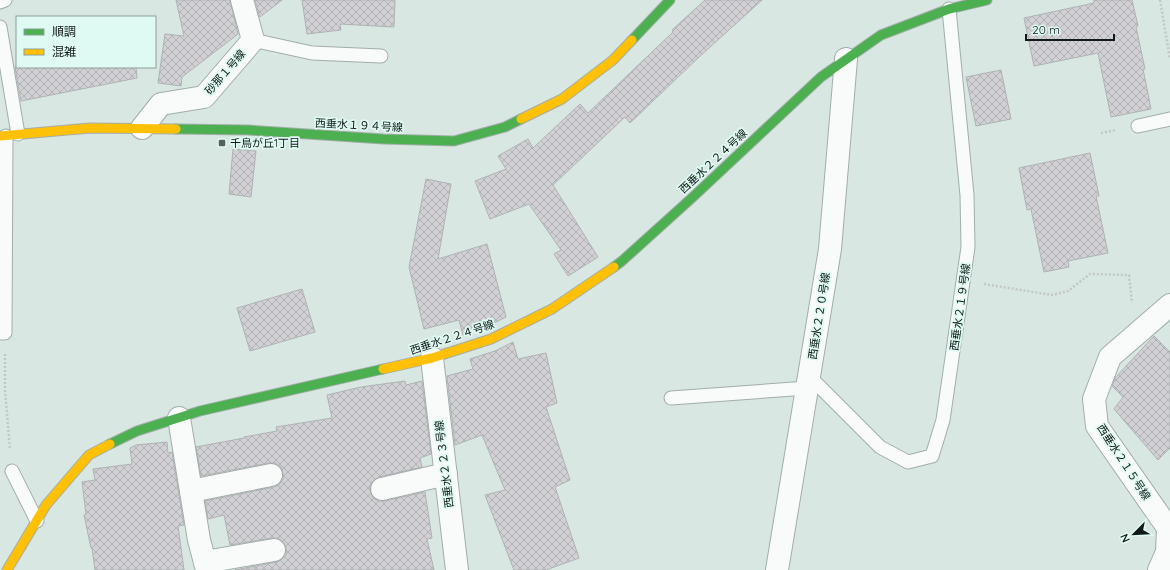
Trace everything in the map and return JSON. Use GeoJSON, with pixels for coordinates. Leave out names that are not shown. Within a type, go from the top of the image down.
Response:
{"type":"FeatureCollection","features":[{"type":"Feature","properties":{"kind":"street","name":"砂那１号線"},"geometry":{"type":"LineString","coordinates":[[142,128],[161,104],[204,97],[253,40],[242,0]]}},
{"type":"Feature","properties":{"kind":"street","name":"西垂水１９４号線"},"geometry":{"type":"LineString","coordinates":[[8,136],[90,128],[142,128],[248,130],[383,139],[454,141],[505,126],[562,99],[613,60],[670,0]]}},
{"type":"Feature","properties":{"kind":"street","name":"西垂水２２４号線"},"geometry":{"type":"LineString","coordinates":[[7,570],[46,505],[89,455],[137,431],[200,411],[432,358],[491,339],[552,309],[622,261],[694,196],[820,77],[881,35],[948,5],[987,0]]}},
{"type":"Feature","properties":{"kind":"street","name":"西垂水２２０号線"},"geometry":{"type":"LineString","coordinates":[[777,570],[830,249],[846,60]]}},
{"type":"Feature","properties":{"kind":"street","name":"西垂水２１５号線"},"geometry":{"type":"LineString","coordinates":[[1159,570],[1168,552],[1168,528],[1097,426],[1094,399],[1110,357],[1170,306]]}},
{"type":"Feature","properties":{"kind":"street","name":"西垂水２２３号線"},"geometry":{"type":"LineString","coordinates":[[432,358],[457,570]]}},
{"type":"Feature","properties":{"kind":"street"},"geometry":{"type":"LineString","coordinates":[[179,418],[199,540],[206,566],[274,550]]}},
{"type":"Feature","properties":{"kind":"street"},"geometry":{"type":"LineString","coordinates":[[382,489],[446,474]]}},
{"type":"Feature","properties":{"kind":"street"},"geometry":{"type":"LineString","coordinates":[[191,491],[271,475]]}},
{"type":"Feature","properties":{"kind":"lane"},"geometry":{"type":"LineString","coordinates":[[0,2],[5,0]]}},
{"type":"Feature","properties":{"kind":"lane","name":"西垂水２１９号線"},"geometry":{"type":"LineString","coordinates":[[808,382],[880,447],[908,462],[932,456],[943,420],[968,247],[967,195],[948,5]]}},
{"type":"Feature","properties":{"kind":"lane"},"geometry":{"type":"LineString","coordinates":[[0,27],[8,136],[3,333]]}},
{"type":"Feature","properties":{"kind":"lane"},"geometry":{"type":"LineString","coordinates":[[253,40],[312,53],[381,56]]}},
{"type":"Feature","properties":{"kind":"lane"},"geometry":{"type":"LineString","coordinates":[[1138,126],[1170,119]]}},
{"type":"Feature","properties":{"kind":"lane"},"geometry":{"type":"LineString","coordinates":[[671,398],[808,382]]}},
{"type":"Feature","properties":{"kind":"lane"},"geometry":{"type":"LineString","coordinates":[[12,471],[37,521]]}},
{"type":"Feature","properties":{"kind":"path"},"geometry":{"type":"LineString","coordinates":[[1160,0],[1170,59]]}},
{"type":"Feature","properties":{"kind":"path"},"geometry":{"type":"LineString","coordinates":[[963,281],[1052,294],[1068,291],[1090,274],[1128,275],[1135,335]]}},
{"type":"Feature","properties":{"kind":"path"},"geometry":{"type":"LineString","coordinates":[[3,333],[5,390],[12,471]]}},
{"type":"Feature","properties":{"kind":"building"},"geometry":{"type":"Polygon","coordinates":[[[176,0],[230,0],[238,34],[182,77],[181,86],[158,83],[165,34],[184,36],[176,0]]]}},
{"type":"Feature","properties":{"kind":"building"},"geometry":{"type":"Polygon","coordinates":[[[255,0],[282,0],[260,17],[255,0]]]}},
{"type":"Feature","properties":{"kind":"building"},"geometry":{"type":"Polygon","coordinates":[[[302,0],[395,0],[394,27],[340,24],[341,30],[307,34],[302,0]]]}},
{"type":"Feature","properties":{"kind":"building"},"geometry":{"type":"Polygon","coordinates":[[[705,0],[762,0],[630,123],[625,117],[553,185],[598,257],[568,276],[554,254],[561,250],[529,204],[490,219],[475,181],[506,169],[498,156],[528,139],[533,148],[580,104],[588,113],[673,32],[672,30],[705,0]]]}},
{"type":"Feature","properties":{"kind":"building"},"geometry":{"type":"Polygon","coordinates":[[[1094,0],[1132,0],[1138,26],[1136,27],[1145,69],[1143,69],[1151,109],[1111,117],[1098,53],[1034,66],[1024,18],[1094,3],[1094,0]]]}},
{"type":"Feature","properties":{"kind":"building"},"geometry":{"type":"Polygon","coordinates":[[[15,67],[136,68],[137,78],[21,101],[15,67]]]}},
{"type":"Feature","properties":{"kind":"building"},"geometry":{"type":"Polygon","coordinates":[[[1001,70],[1011,119],[976,126],[966,77],[1001,70]]]}},
{"type":"Feature","properties":{"kind":"building"},"geometry":{"type":"Polygon","coordinates":[[[233,149],[256,151],[251,197],[229,194],[233,149]]]}},
{"type":"Feature","properties":{"kind":"building"},"geometry":{"type":"Polygon","coordinates":[[[1090,153],[1099,196],[1096,196],[1108,253],[1068,261],[1069,267],[1044,272],[1031,209],[1027,210],[1019,168],[1090,153]]]}},
{"type":"Feature","properties":{"kind":"building"},"geometry":{"type":"Polygon","coordinates":[[[426,179],[451,184],[438,259],[487,244],[506,317],[486,327],[463,335],[459,320],[424,329],[409,267],[426,179]]]}},
{"type":"Feature","properties":{"kind":"building"},"geometry":{"type":"Polygon","coordinates":[[[302,289],[315,332],[250,351],[237,308],[302,289]]]}},
{"type":"Feature","properties":{"kind":"building"},"geometry":{"type":"Polygon","coordinates":[[[1154,336],[1170,352],[1170,448],[1158,460],[1114,409],[1123,397],[1112,386],[1115,378],[1154,336]]]}},
{"type":"Feature","properties":{"kind":"building"},"geometry":{"type":"Polygon","coordinates":[[[513,342],[518,359],[546,353],[557,403],[546,407],[570,480],[555,487],[579,558],[546,570],[514,570],[485,495],[505,490],[482,435],[455,445],[447,376],[473,369],[470,359],[495,351],[513,342]]]}},
{"type":"Feature","properties":{"kind":"building"},"geometry":{"type":"Polygon","coordinates":[[[405,381],[406,385],[422,381],[431,454],[420,458],[422,467],[379,477],[374,480],[370,485],[370,491],[373,498],[379,501],[425,492],[432,538],[427,539],[434,570],[235,570],[277,562],[286,555],[286,547],[278,538],[230,545],[224,515],[208,519],[205,501],[274,487],[279,485],[283,479],[283,472],[281,467],[275,463],[269,463],[201,476],[196,447],[277,431],[276,427],[332,418],[327,395],[361,387],[405,381]]]}},
{"type":"Feature","properties":{"kind":"building"},"geometry":{"type":"Polygon","coordinates":[[[167,442],[168,453],[172,452],[184,525],[178,526],[184,570],[95,570],[92,548],[84,515],[86,514],[82,482],[95,480],[93,469],[132,464],[130,448],[136,445],[167,442]]]}},
{"type":"Feature","properties":{"kind":"traffic: fast"},"geometry":{"type":"LineString","coordinates":[[632,40],[670,0]]}},
{"type":"Feature","properties":{"kind":"traffic: fast"},"geometry":{"type":"LineString","coordinates":[[614,267],[694,196],[821,77],[881,35],[949,9],[987,0]]}},
{"type":"Feature","properties":{"kind":"traffic: fast"},"geometry":{"type":"LineString","coordinates":[[176,129],[248,130],[383,139],[454,141],[505,127],[521,119]]}},
{"type":"Feature","properties":{"kind":"traffic: fast"},"geometry":{"type":"LineString","coordinates":[[110,444],[137,431],[200,411],[383,369]]}},
{"type":"Feature","properties":{"kind":"traffic: slow"},"geometry":{"type":"LineString","coordinates":[[521,119],[562,99],[613,60],[632,40]]}},
{"type":"Feature","properties":{"kind":"traffic: slow"},"geometry":{"type":"LineString","coordinates":[[0,136],[90,128],[176,129]]}},
{"type":"Feature","properties":{"kind":"traffic: slow"},"geometry":{"type":"LineString","coordinates":[[383,369],[432,358],[491,339],[552,309],[614,267]]}},
{"type":"Feature","properties":{"kind":"traffic: slow"},"geometry":{"type":"LineString","coordinates":[[7,570],[46,505],[89,455],[110,444]]}},
{"type":"Feature","properties":{"kind":"place","name":"千鳥が丘1丁目"},"geometry":{"type":"Point","coordinates":[222,143]}}]}
